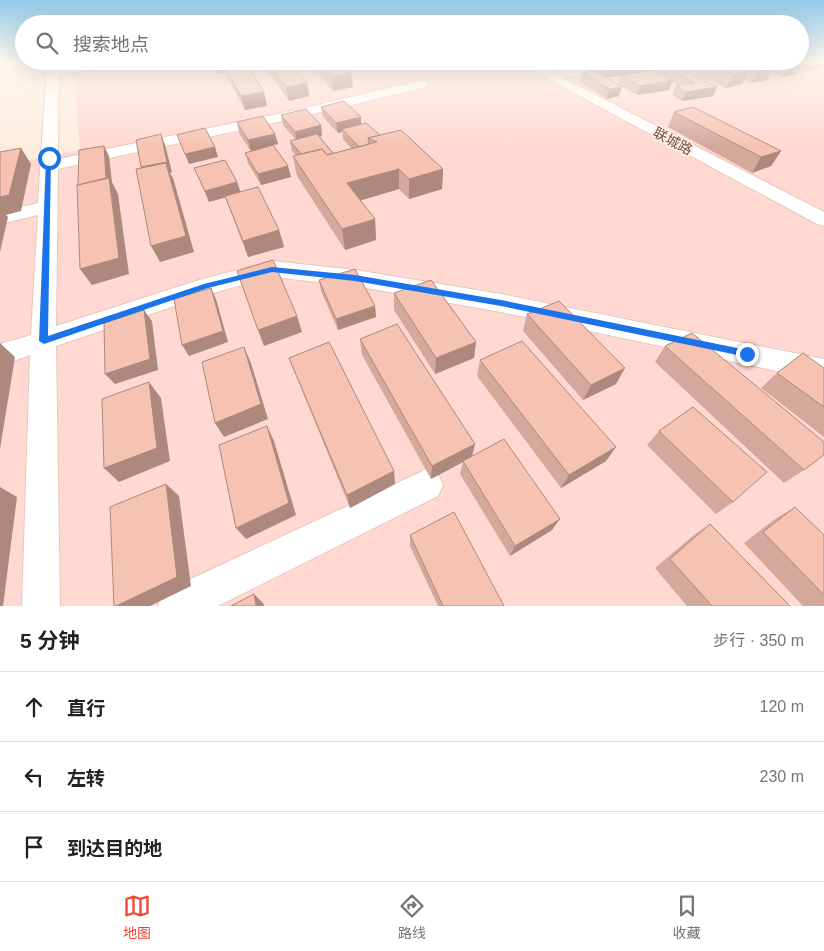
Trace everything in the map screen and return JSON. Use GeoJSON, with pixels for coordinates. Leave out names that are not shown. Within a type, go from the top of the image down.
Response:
{"type":"FeatureCollection","features":[{"type":"Feature","properties":{"kind":"street"},"geometry":{"type":"LineString","coordinates":[[41,606],[44,341],[48,162],[52,90]]}},
{"type":"Feature","properties":{"kind":"street"},"geometry":{"type":"LineString","coordinates":[[29,162],[48,162],[292,116],[396,90]]}},
{"type":"Feature","properties":{"kind":"street","name":"联城路"},"geometry":{"type":"LineString","coordinates":[[577,90],[824,220]]}},
{"type":"Feature","properties":{"kind":"street"},"geometry":{"type":"LineString","coordinates":[[0,218],[48,207]]}},
{"type":"Feature","properties":{"kind":"street"},"geometry":{"type":"LineString","coordinates":[[0,356],[207,286],[272,269],[355,278],[501,303],[824,370]]}},
{"type":"Feature","properties":{"kind":"street"},"geometry":{"type":"LineString","coordinates":[[177,606],[427,485]]}},
{"type":"Feature","properties":{"kind":"shaded area"},"geometry":{"type":"Polygon","coordinates":[[[75,90],[824,90],[824,606],[0,606],[0,166],[80,150],[75,90]]]}},
{"type":"Feature","properties":{"kind":"building"},"geometry":{"type":"Polygon","coordinates":[[[238,90],[263,90],[264,92],[241,96],[238,90]]]}},
{"type":"Feature","properties":{"kind":"building"},"geometry":{"type":"Polygon","coordinates":[[[344,101],[361,117],[336,123],[321,107],[344,101]]]}},
{"type":"Feature","properties":{"kind":"building"},"geometry":{"type":"Polygon","coordinates":[[[693,107],[781,151],[761,157],[674,112],[693,107]]]}},
{"type":"Feature","properties":{"kind":"building"},"geometry":{"type":"Polygon","coordinates":[[[306,109],[321,125],[295,132],[281,115],[306,109]]]}},
{"type":"Feature","properties":{"kind":"building"},"geometry":{"type":"Polygon","coordinates":[[[263,116],[275,134],[248,140],[237,122],[263,116]]]}},
{"type":"Feature","properties":{"kind":"building"},"geometry":{"type":"Polygon","coordinates":[[[366,123],[380,135],[368,138],[369,144],[359,147],[342,129],[366,123]]]}},
{"type":"Feature","properties":{"kind":"building"},"geometry":{"type":"Polygon","coordinates":[[[205,128],[215,147],[185,154],[177,135],[205,128]]]}},
{"type":"Feature","properties":{"kind":"building"},"geometry":{"type":"Polygon","coordinates":[[[401,130],[443,169],[409,179],[399,169],[347,183],[375,219],[342,229],[293,156],[322,149],[327,155],[377,142],[368,138],[401,130]]]}},
{"type":"Feature","properties":{"kind":"building"},"geometry":{"type":"Polygon","coordinates":[[[161,134],[167,162],[141,167],[136,140],[161,134]]]}},
{"type":"Feature","properties":{"kind":"building"},"geometry":{"type":"Polygon","coordinates":[[[317,134],[333,153],[327,155],[322,149],[301,154],[290,141],[317,134]]]}},
{"type":"Feature","properties":{"kind":"building"},"geometry":{"type":"Polygon","coordinates":[[[273,145],[288,166],[258,174],[245,153],[273,145]]]}},
{"type":"Feature","properties":{"kind":"building"},"geometry":{"type":"Polygon","coordinates":[[[104,146],[106,178],[78,185],[79,150],[104,146]]]}},
{"type":"Feature","properties":{"kind":"building"},"geometry":{"type":"Polygon","coordinates":[[[21,148],[9,195],[0,197],[0,152],[21,148]]]}},
{"type":"Feature","properties":{"kind":"building"},"geometry":{"type":"Polygon","coordinates":[[[225,160],[237,182],[205,191],[194,168],[225,160]]]}},
{"type":"Feature","properties":{"kind":"building"},"geometry":{"type":"Polygon","coordinates":[[[166,163],[186,236],[151,246],[136,169],[166,163]]]}},
{"type":"Feature","properties":{"kind":"building"},"geometry":{"type":"Polygon","coordinates":[[[109,178],[119,258],[80,269],[77,185],[109,178]]]}},
{"type":"Feature","properties":{"kind":"building"},"geometry":{"type":"Polygon","coordinates":[[[258,187],[279,230],[243,241],[225,196],[258,187]]]}},
{"type":"Feature","properties":{"kind":"building"},"geometry":{"type":"Polygon","coordinates":[[[273,260],[297,316],[258,330],[237,271],[273,260]]]}},
{"type":"Feature","properties":{"kind":"building"},"geometry":{"type":"Polygon","coordinates":[[[355,269],[375,306],[336,319],[319,280],[355,269]]]}},
{"type":"Feature","properties":{"kind":"building"},"geometry":{"type":"Polygon","coordinates":[[[431,280],[476,342],[436,358],[394,293],[431,280]]]}},
{"type":"Feature","properties":{"kind":"building"},"geometry":{"type":"Polygon","coordinates":[[[211,288],[223,331],[182,345],[174,299],[211,288]]]}},
{"type":"Feature","properties":{"kind":"building"},"geometry":{"type":"Polygon","coordinates":[[[559,301],[625,368],[591,385],[527,314],[559,301]]]}},
{"type":"Feature","properties":{"kind":"building"},"geometry":{"type":"Polygon","coordinates":[[[144,310],[150,359],[105,374],[104,323],[144,310]]]}},
{"type":"Feature","properties":{"kind":"building"},"geometry":{"type":"Polygon","coordinates":[[[397,324],[475,444],[432,466],[360,339],[397,324]]]}},
{"type":"Feature","properties":{"kind":"building"},"geometry":{"type":"Polygon","coordinates":[[[692,333],[824,442],[824,455],[804,470],[665,346],[692,333]]]}},
{"type":"Feature","properties":{"kind":"building"},"geometry":{"type":"Polygon","coordinates":[[[522,341],[616,447],[569,475],[480,360],[522,341]]]}},
{"type":"Feature","properties":{"kind":"building"},"geometry":{"type":"Polygon","coordinates":[[[329,342],[394,471],[347,495],[289,358],[329,342]]]}},
{"type":"Feature","properties":{"kind":"building"},"geometry":{"type":"Polygon","coordinates":[[[244,347],[261,404],[215,423],[202,362],[244,347]]]}},
{"type":"Feature","properties":{"kind":"building"},"geometry":{"type":"Polygon","coordinates":[[[803,353],[824,368],[824,407],[777,373],[803,353]]]}},
{"type":"Feature","properties":{"kind":"building"},"geometry":{"type":"Polygon","coordinates":[[[149,382],[157,448],[104,468],[102,399],[149,382]]]}},
{"type":"Feature","properties":{"kind":"building"},"geometry":{"type":"Polygon","coordinates":[[[693,407],[767,472],[733,502],[659,431],[693,407]]]}},
{"type":"Feature","properties":{"kind":"building"},"geometry":{"type":"Polygon","coordinates":[[[267,426],[289,503],[236,528],[219,445],[267,426]]]}},
{"type":"Feature","properties":{"kind":"building"},"geometry":{"type":"Polygon","coordinates":[[[504,439],[560,519],[515,546],[463,461],[504,439]]]}},
{"type":"Feature","properties":{"kind":"building"},"geometry":{"type":"Polygon","coordinates":[[[166,484],[177,577],[114,606],[110,507],[166,484]]]}},
{"type":"Feature","properties":{"kind":"building"},"geometry":{"type":"Polygon","coordinates":[[[795,507],[824,535],[824,595],[763,532],[795,507]]]}},
{"type":"Feature","properties":{"kind":"building"},"geometry":{"type":"Polygon","coordinates":[[[454,512],[504,606],[443,606],[410,535],[454,512]]]}},
{"type":"Feature","properties":{"kind":"building"},"geometry":{"type":"Polygon","coordinates":[[[710,524],[790,606],[712,606],[670,559],[710,524]]]}},
{"type":"Feature","properties":{"kind":"building"},"geometry":{"type":"Polygon","coordinates":[[[254,594],[256,606],[231,606],[254,594]]]}},
{"type":"Feature","properties":{"kind":"route"},"geometry":{"type":"LineString","coordinates":[[49,158],[44,341],[207,286],[272,269],[355,278],[501,303],[747,354]]}}]}
